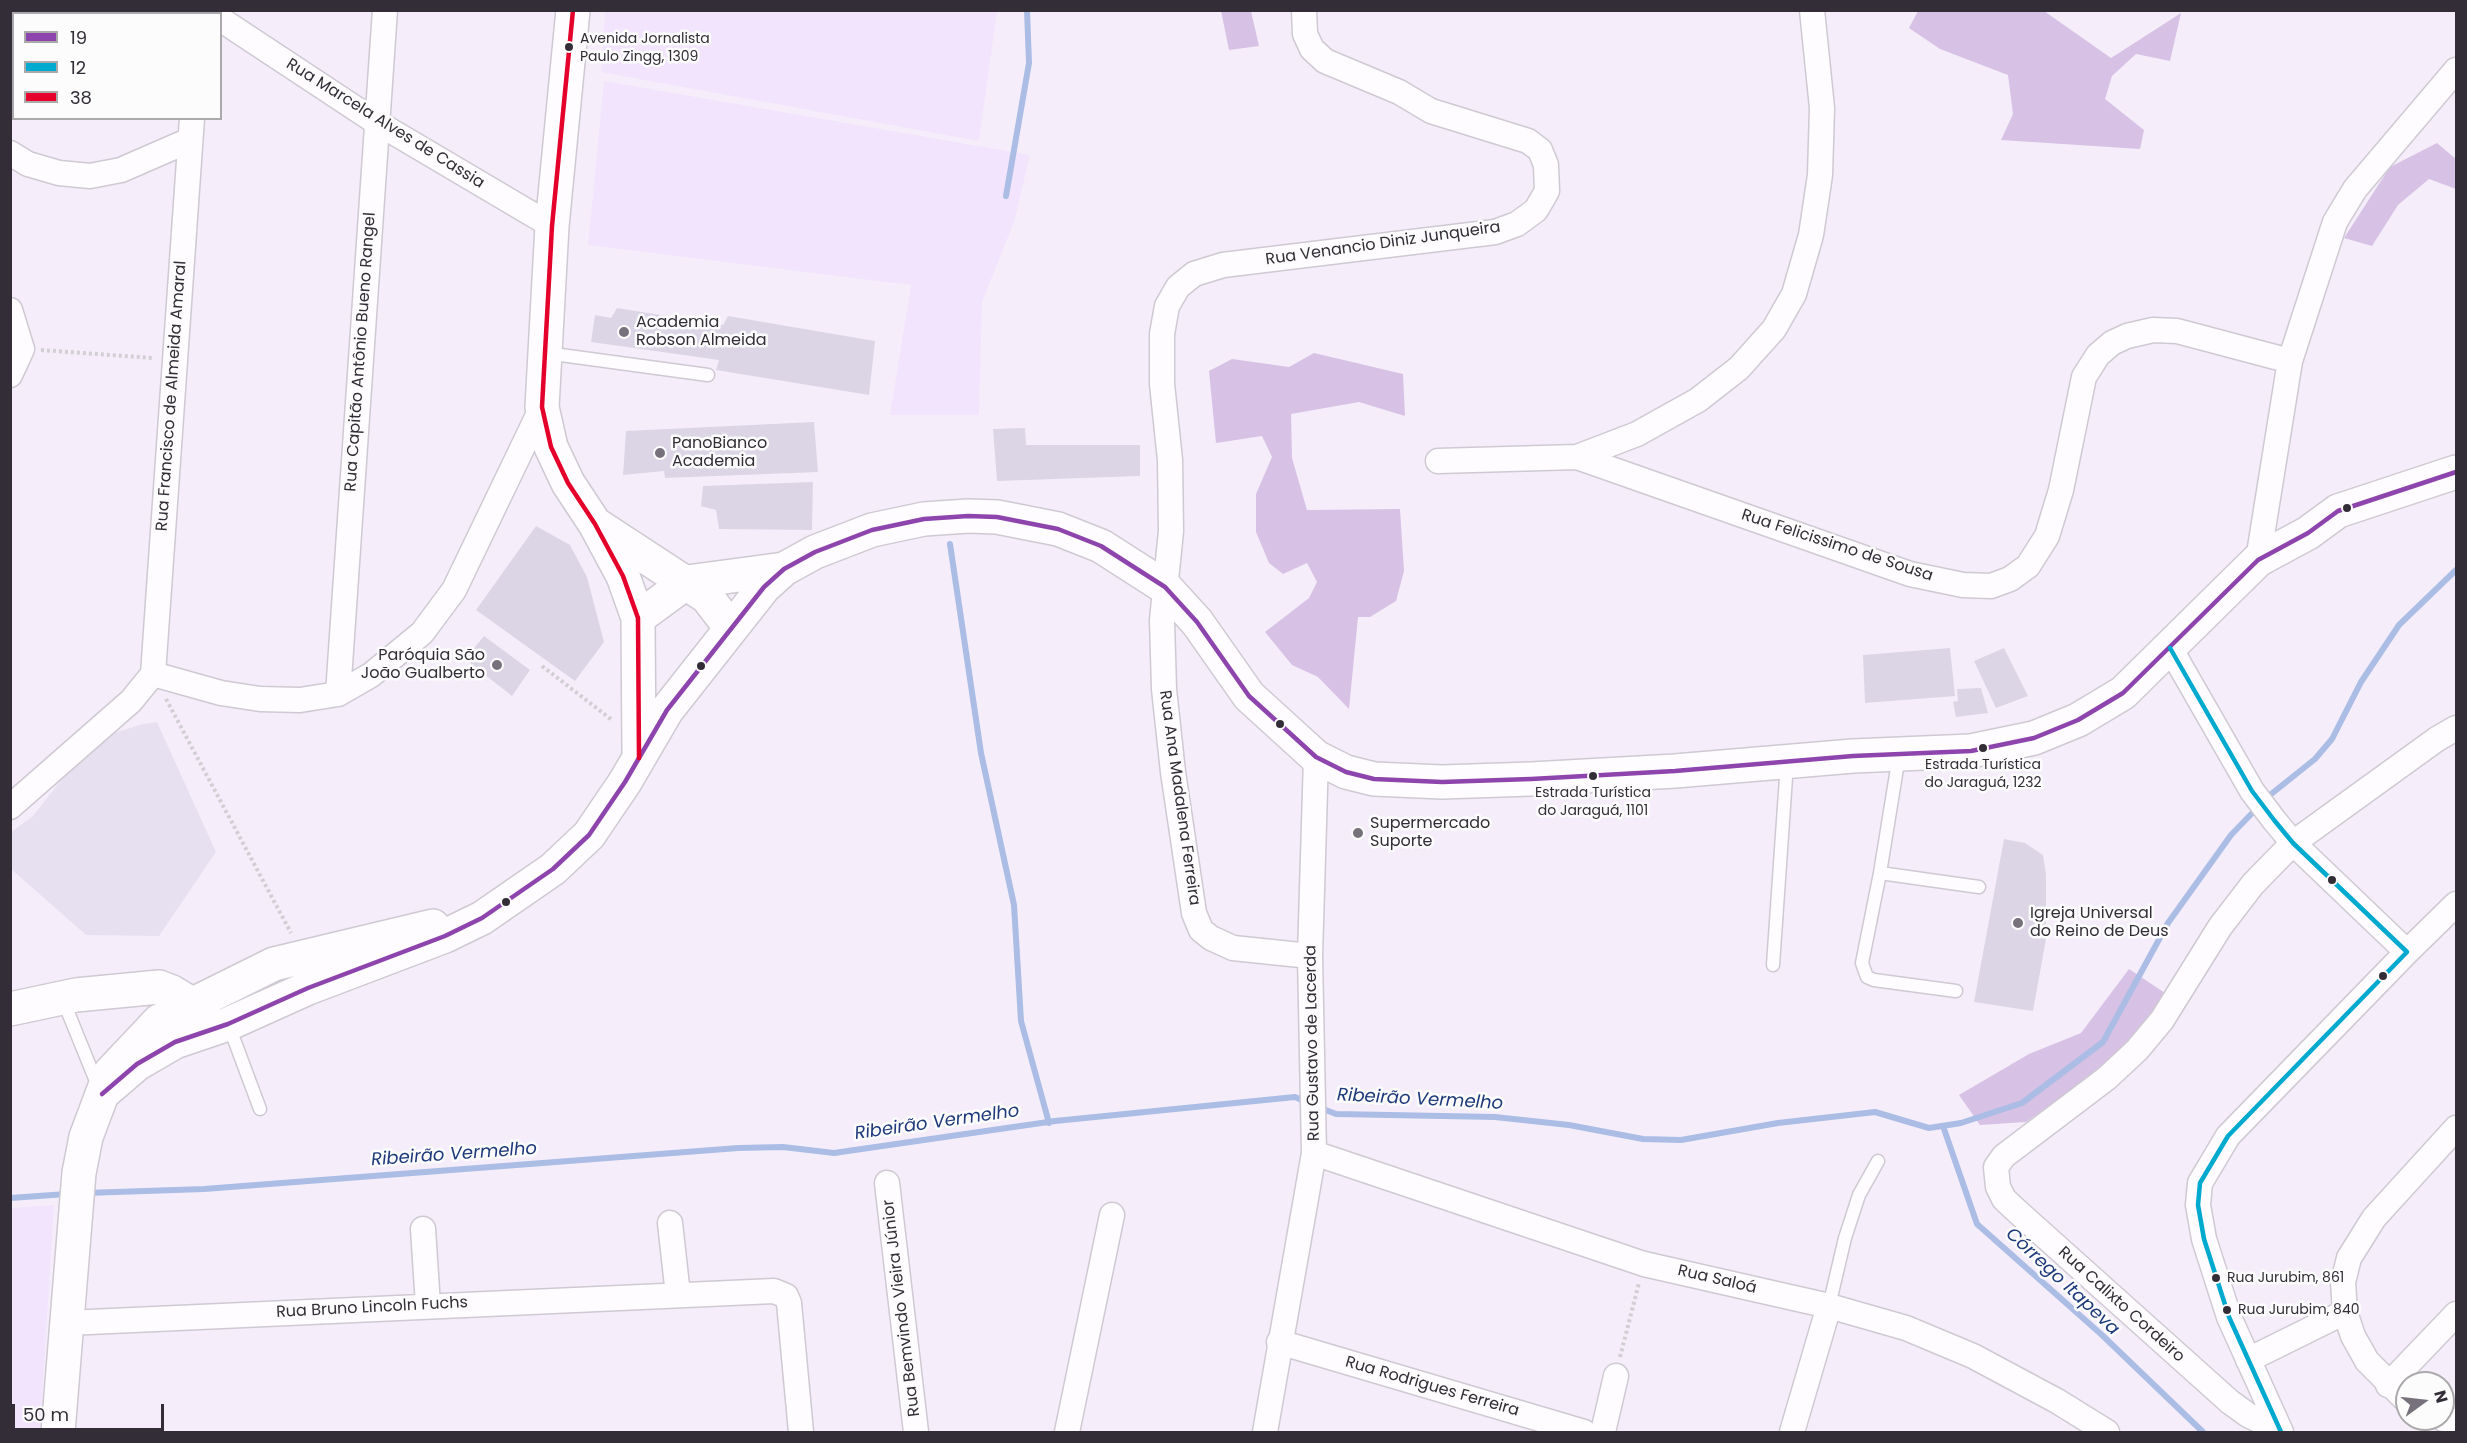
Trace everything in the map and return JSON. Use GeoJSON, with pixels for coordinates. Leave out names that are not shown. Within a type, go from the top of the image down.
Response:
{"type":"FeatureCollection","features":[{"type":"Feature","properties":{"kind":"main road"},"geometry":{"type":"LineString","coordinates":[[573,10],[552,226],[542,407],[551,447],[568,483],[595,524],[623,576],[638,618],[639,758]]}},
{"type":"Feature","properties":{"kind":"main road"},"geometry":{"type":"LineString","coordinates":[[70,997],[106,1004],[172,1036],[228,1024],[308,988],[428,944],[482,918],[553,869],[589,835],[667,710],[730,627],[764,587],[784,569],[815,552],[872,530],[924,519],[988,517],[1058,529],[1101,546],[1165,587],[1197,622],[1249,696],[1316,758],[1346,772],[1374,779],[1442,782],[1652,772],[1971,751],[2034,738],[2078,720],[2123,693],[2258,560],[2308,533],[2338,511],[2457,472]]}},
{"type":"Feature","properties":{"kind":"main road"},"geometry":{"type":"LineString","coordinates":[[595,524],[707,597],[730,627]]}},
{"type":"Feature","properties":{"kind":"main road"},"geometry":{"type":"LineString","coordinates":[[638,618],[687,582],[784,569]]}},
{"type":"Feature","properties":{"kind":"main road"},"geometry":{"type":"LineString","coordinates":[[640,689],[650,707],[667,710]]}},
{"type":"Feature","properties":{"kind":"main road"},"geometry":{"type":"LineString","coordinates":[[10,1009],[70,997],[159,987],[240,967],[288,959],[387,934],[482,918]]}},
{"type":"Feature","properties":{"kind":"main road"},"geometry":{"type":"LineString","coordinates":[[172,1036],[190,1003],[288,959]]}},
{"type":"Feature","properties":{"kind":"main road"},"geometry":{"type":"LineString","coordinates":[[58,1432],[80,1173],[86,1137],[110,1074],[172,1036],[195,1018],[190,1003],[159,987]]}},
{"type":"Feature","properties":{"kind":"street","name":"Rua Capitão Antônio Bueno Rangel"},"geometry":{"type":"LineString","coordinates":[[338,694],[376,122],[386,10]]}},
{"type":"Feature","properties":{"kind":"street","name":"Rua Venancio Diniz Junqueira"},"geometry":{"type":"LineString","coordinates":[[1165,587],[1171,531],[1170,460],[1162,384],[1162,334],[1167,306],[1178,287],[1194,274],[1224,265],[1495,232],[1517,224],[1536,210],[1547,191],[1546,165],[1540,150],[1528,141],[1431,111],[1399,92],[1325,61],[1312,49],[1305,34],[1304,10]]}},
{"type":"Feature","properties":{"kind":"street"},"geometry":{"type":"LineString","coordinates":[[1577,457],[1637,434],[1698,400],[1739,368],[1767,337],[1794,294],[1811,235],[1820,175],[1822,108],[1812,10]]}},
{"type":"Feature","properties":{"kind":"street","name":"Rua Marcela Alves de Cassia"},"geometry":{"type":"LineString","coordinates":[[222,20],[376,122],[552,226]]}},
{"type":"Feature","properties":{"kind":"street"},"geometry":{"type":"LineString","coordinates":[[2258,560],[2290,361],[2335,222],[2355,189],[2457,70]]}},
{"type":"Feature","properties":{"kind":"street"},"geometry":{"type":"LineString","coordinates":[[10,153],[28,164],[59,173],[90,176],[121,170],[191,129]]}},
{"type":"Feature","properties":{"kind":"street","name":"Rua Francisco de Almeida Amaral"},"geometry":{"type":"LineString","coordinates":[[153,674],[191,129]]}},
{"type":"Feature","properties":{"kind":"street"},"geometry":{"type":"LineString","coordinates":[[10,310],[22,349],[10,375]]}},
{"type":"Feature","properties":{"kind":"street","name":"Rua Felicissimo de Sousa"},"geometry":{"type":"LineString","coordinates":[[1438,462],[1577,457],[1910,574],[1963,585],[1991,586],[2010,579],[2028,566],[2047,536],[2061,490],[2084,377],[2098,355],[2112,343],[2127,336],[2153,330],[2177,331],[2290,361]]}},
{"type":"Feature","properties":{"kind":"street"},"geometry":{"type":"LineString","coordinates":[[10,807],[131,701],[153,674],[221,693],[260,699],[300,700],[338,694],[371,675],[422,633],[454,590],[542,407]]}},
{"type":"Feature","properties":{"kind":"street","name":"Rua Ana Madalena Ferreira"},"geometry":{"type":"LineString","coordinates":[[1165,587],[1162,620],[1164,689],[1173,772],[1194,913],[1201,930],[1211,938],[1233,948],[1311,956]]}},
{"type":"Feature","properties":{"kind":"street"},"geometry":{"type":"LineString","coordinates":[[2170,648],[2252,790],[2274,820],[2293,843],[2407,952]]}},
{"type":"Feature","properties":{"kind":"street"},"geometry":{"type":"LineString","coordinates":[[2293,843],[2437,739],[2457,728]]}},
{"type":"Feature","properties":{"kind":"street","name":"Rua Gustavo de Lacerda"},"geometry":{"type":"LineString","coordinates":[[1265,1432],[1314,1146],[1311,956],[1316,758]]}},
{"type":"Feature","properties":{"kind":"street","name":"Rua Calixto Cordeiro"},"geometry":{"type":"LineString","coordinates":[[2281,1432],[2247,1415],[2230,1402],[2150,1333],[2004,1199],[1996,1175],[1996,1167],[2004,1156],[2107,1078],[2137,1050],[2162,1020],[2220,927],[2253,884],[2293,843]]}},
{"type":"Feature","properties":{"kind":"street"},"geometry":{"type":"LineString","coordinates":[[2281,1432],[2229,1317],[2204,1239],[2198,1205],[2200,1183],[2228,1136],[2407,952],[2457,904]]}},
{"type":"Feature","properties":{"kind":"street"},"geometry":{"type":"LineString","coordinates":[[2395,1391],[2367,1361],[2353,1336],[2345,1312],[2343,1282],[2349,1258],[2374,1218],[2457,1128]]}},
{"type":"Feature","properties":{"kind":"street","name":"Rua Saloá"},"geometry":{"type":"LineString","coordinates":[[1314,1146],[1644,1264],[1829,1306],[1906,1328],[1972,1356],[2057,1401],[2108,1432]]}},
{"type":"Feature","properties":{"kind":"street","name":"Rua Bemvindo Vieira Júnior"},"geometry":{"type":"LineString","coordinates":[[887,1183],[916,1432]]}},
{"type":"Feature","properties":{"kind":"street"},"geometry":{"type":"LineString","coordinates":[[1067,1432],[1112,1215]]}},
{"type":"Feature","properties":{"kind":"street"},"geometry":{"type":"LineString","coordinates":[[670,1223],[678,1295]]}},
{"type":"Feature","properties":{"kind":"street"},"geometry":{"type":"LineString","coordinates":[[423,1229],[428,1305]]}},
{"type":"Feature","properties":{"kind":"street","name":"Rua Bruno Lincoln Fuchs"},"geometry":{"type":"LineString","coordinates":[[67,1323],[774,1291],[786,1296],[791,1315],[801,1432]]}},
{"type":"Feature","properties":{"kind":"street"},"geometry":{"type":"LineString","coordinates":[[1792,1432],[1829,1306]]}},
{"type":"Feature","properties":{"kind":"street"},"geometry":{"type":"LineString","coordinates":[[2248,1360],[2345,1312]]}},
{"type":"Feature","properties":{"kind":"street"},"geometry":{"type":"LineString","coordinates":[[2388,1385],[2457,1314]]}},
{"type":"Feature","properties":{"kind":"street","name":"Rua Rodrigues Ferreira"},"geometry":{"type":"LineString","coordinates":[[1279,1342],[1584,1432]]}},
{"type":"Feature","properties":{"kind":"street"},"geometry":{"type":"LineString","coordinates":[[1603,1432],[1616,1376]]}},
{"type":"Feature","properties":{"kind":"lane"},"geometry":{"type":"LineString","coordinates":[[544,352],[708,375]]}},
{"type":"Feature","properties":{"kind":"lane"},"geometry":{"type":"LineString","coordinates":[[1899,755],[1880,873],[1862,963],[1867,976],[1874,980],[1956,991]]}},
{"type":"Feature","properties":{"kind":"lane"},"geometry":{"type":"LineString","coordinates":[[1773,965],[1787,762]]}},
{"type":"Feature","properties":{"kind":"lane"},"geometry":{"type":"LineString","coordinates":[[1880,873],[1979,887]]}},
{"type":"Feature","properties":{"kind":"lane"},"geometry":{"type":"LineString","coordinates":[[70,997],[102,1094]]}},
{"type":"Feature","properties":{"kind":"lane"},"geometry":{"type":"LineString","coordinates":[[228,1024],[260,1109]]}},
{"type":"Feature","properties":{"kind":"lane"},"geometry":{"type":"LineString","coordinates":[[1829,1306],[1845,1238],[1859,1195],[1878,1161]]}},
{"type":"Feature","properties":{"kind":"path"},"geometry":{"type":"LineString","coordinates":[[22,349],[174,360]]}},
{"type":"Feature","properties":{"kind":"path"},"geometry":{"type":"LineString","coordinates":[[542,666],[617,724]]}},
{"type":"Feature","properties":{"kind":"path"},"geometry":{"type":"LineString","coordinates":[[153,674],[288,959]]}},
{"type":"Feature","properties":{"kind":"path"},"geometry":{"type":"LineString","coordinates":[[1616,1376],[1644,1264]]}},
{"type":"Feature","properties":{"kind":"shaded area"},"geometry":{"type":"Polygon","coordinates":[[[605,11],[997,11],[979,141],[601,72],[605,11]]]}},
{"type":"Feature","properties":{"kind":"shaded area"},"geometry":{"type":"Polygon","coordinates":[[[1221,11],[1251,11],[1259,46],[1229,50],[1221,11]]]}},
{"type":"Feature","properties":{"kind":"shaded area"},"geometry":{"type":"Polygon","coordinates":[[[1918,11],[2044,11],[2111,58],[2181,13],[2170,61],[2136,54],[2112,76],[2105,99],[2144,130],[2140,149],[2001,140],[2013,114],[2008,75],[1940,49],[1909,28],[1918,11]]]}},
{"type":"Feature","properties":{"kind":"shaded area"},"geometry":{"type":"Polygon","coordinates":[[[604,81],[1030,155],[1014,222],[982,302],[979,415],[890,415],[911,285],[588,245],[604,81]]]}},
{"type":"Feature","properties":{"kind":"shaded area"},"geometry":{"type":"Polygon","coordinates":[[[2437,143],[2456,159],[2456,189],[2429,179],[2398,205],[2372,246],[2344,238],[2390,167],[2437,143]]]}},
{"type":"Feature","properties":{"kind":"shaded area"},"geometry":{"type":"Polygon","coordinates":[[[1314,353],[1403,374],[1405,416],[1359,402],[1291,414],[1292,458],[1307,510],[1400,509],[1404,571],[1396,601],[1370,617],[1358,617],[1349,709],[1318,677],[1292,665],[1265,632],[1309,598],[1317,582],[1307,563],[1283,574],[1269,563],[1256,532],[1256,494],[1272,457],[1262,436],[1216,443],[1209,371],[1232,359],[1289,367],[1314,353]]]}},
{"type":"Feature","properties":{"kind":"shaded area"},"geometry":{"type":"Polygon","coordinates":[[[157,722],[216,852],[159,936],[86,935],[11,869],[11,832],[33,816],[79,757],[104,736],[157,722]]]}},
{"type":"Feature","properties":{"kind":"shaded area"},"geometry":{"type":"Polygon","coordinates":[[[2129,969],[2165,993],[2154,1023],[2119,1058],[2026,1122],[1980,1125],[1959,1095],[2029,1054],[2081,1033],[2129,969]]]}},
{"type":"Feature","properties":{"kind":"shaded area"},"geometry":{"type":"Polygon","coordinates":[[[54,1205],[40,1432],[11,1432],[11,1208],[54,1205]]]}},
{"type":"Feature","properties":{"kind":"building"},"geometry":{"type":"Polygon","coordinates":[[[617,308],[723,325],[728,316],[875,341],[869,395],[716,370],[719,360],[591,342],[595,315],[611,318],[617,308]]]}},
{"type":"Feature","properties":{"kind":"building"},"geometry":{"type":"Polygon","coordinates":[[[814,422],[818,472],[665,478],[664,471],[623,475],[626,431],[814,422]]]}},
{"type":"Feature","properties":{"kind":"building"},"geometry":{"type":"Polygon","coordinates":[[[1025,428],[1026,445],[1140,445],[1140,476],[997,481],[993,429],[1025,428]]]}},
{"type":"Feature","properties":{"kind":"building"},"geometry":{"type":"Polygon","coordinates":[[[813,482],[812,530],[719,529],[716,510],[701,506],[703,486],[813,482]]]}},
{"type":"Feature","properties":{"kind":"building"},"geometry":{"type":"Polygon","coordinates":[[[536,526],[570,545],[587,577],[604,642],[575,681],[476,610],[536,526]]]}},
{"type":"Feature","properties":{"kind":"building","name":"Paróquia São João Gualberto"},"geometry":{"type":"Polygon","coordinates":[[[484,636],[530,670],[512,696],[465,659],[484,636]]]}},
{"type":"Feature","properties":{"kind":"building"},"geometry":{"type":"Polygon","coordinates":[[[1950,648],[1955,696],[1865,703],[1863,655],[1950,648]]]}},
{"type":"Feature","properties":{"kind":"building"},"geometry":{"type":"Polygon","coordinates":[[[2004,648],[2028,696],[1996,708],[1974,661],[2004,648]]]}},
{"type":"Feature","properties":{"kind":"building"},"geometry":{"type":"Polygon","coordinates":[[[1981,688],[1988,713],[1956,717],[1953,702],[1958,701],[1957,689],[1981,688]]]}},
{"type":"Feature","properties":{"kind":"building","name":"Igreja Universal do Reino de Deus"},"geometry":{"type":"Polygon","coordinates":[[[2004,839],[2025,843],[2043,855],[2046,874],[2046,939],[2033,1011],[1974,1002],[2004,839]]]}},
{"type":"Feature","properties":{"kind":"waterway"},"geometry":{"type":"LineString","coordinates":[[1006,196],[1029,63],[1027,10]]}},
{"type":"Feature","properties":{"kind":"waterway"},"geometry":{"type":"LineString","coordinates":[[950,544],[981,753],[1014,905],[1021,1021],[1049,1123]]}},
{"type":"Feature","properties":{"kind":"waterway","name":"Ribeirão Vermelho"},"geometry":{"type":"LineString","coordinates":[[2265,799],[2315,759],[2332,739],[2361,682],[2399,625],[2456,570]]}},
{"type":"Feature","properties":{"kind":"waterway","name":"Ribeirão Vermelho"},"geometry":{"type":"LineString","coordinates":[[1318,1107],[1336,1114],[1495,1117],[1569,1125],[1643,1139],[1681,1140],[1778,1123],[1875,1112],[1929,1128],[1961,1123],[2022,1103],[2103,1042],[2168,923],[2231,835],[2258,807]]}},
{"type":"Feature","properties":{"kind":"waterway","name":"Ribeirão Vermelho"},"geometry":{"type":"LineString","coordinates":[[86,1193],[204,1189],[738,1148],[783,1147],[834,1153],[1055,1121],[1295,1097],[1306,1102]]}},
{"type":"Feature","properties":{"kind":"waterway","name":"Córrego Itapeva"},"geometry":{"type":"LineString","coordinates":[[1943,1126],[1977,1224],[2102,1335],[2203,1432]]}},
{"type":"Feature","properties":{"kind":"waterway","name":"Ribeirão Vermelho"},"geometry":{"type":"LineString","coordinates":[[10,1198],[67,1194]]}},
{"type":"Feature","properties":{"kind":"transit line","name":"38"},"geometry":{"type":"LineString","coordinates":[[573,10],[552,226],[542,407],[551,447],[568,483],[595,524],[623,576],[638,618],[639,758]]}},
{"type":"Feature","properties":{"kind":"transit line","name":"19"},"geometry":{"type":"LineString","coordinates":[[102,1094],[137,1064],[175,1042],[228,1024],[308,988],[445,936],[482,918],[553,869],[589,835],[625,782],[667,710],[764,587],[784,569],[815,552],[872,530],[924,519],[968,516],[997,517],[1058,529],[1101,546],[1165,587],[1197,622],[1249,696],[1316,757],[1346,772],[1374,779],[1442,782],[1531,779],[1675,771],[1853,756],[1971,751],[2034,738],[2078,720],[2123,693],[2258,560],[2308,533],[2338,511],[2456,472]]}},
{"type":"Feature","properties":{"kind":"transit line","name":"12"},"geometry":{"type":"LineString","coordinates":[[2170,648],[2252,791],[2274,820],[2293,843],[2407,952],[2228,1136],[2200,1183],[2198,1205],[2204,1239],[2229,1317],[2281,1432]]}},
{"type":"Feature","properties":{"kind":"place","name":"Avenida Jornalista Paulo Zingg, 1309"},"geometry":{"type":"Point","coordinates":[569,47]}},
{"type":"Feature","properties":{"kind":"place","name":"Academia Robson Almeida"},"geometry":{"type":"Point","coordinates":[624,332]}},
{"type":"Feature","properties":{"kind":"place","name":"PanoBianco Academia"},"geometry":{"type":"Point","coordinates":[660,453]}},
{"type":"Feature","properties":{"kind":"place","name":"Paróquia São João Gualberto"},"geometry":{"type":"Point","coordinates":[497,665]}},
{"type":"Feature","properties":{"kind":"place","name":"Estrada Turística do Jaraguá, 1232"},"geometry":{"type":"Point","coordinates":[1983,748]}},
{"type":"Feature","properties":{"kind":"place","name":"Estrada Turística do Jaraguá, 1101"},"geometry":{"type":"Point","coordinates":[1593,776]}},
{"type":"Feature","properties":{"kind":"place","name":"Supermercado Suporte"},"geometry":{"type":"Point","coordinates":[1358,833]}},
{"type":"Feature","properties":{"kind":"place","name":"Igreja Universal do Reino de Deus"},"geometry":{"type":"Point","coordinates":[2018,923]}},
{"type":"Feature","properties":{"kind":"place","name":"Rua Jurubim, 861"},"geometry":{"type":"Point","coordinates":[2216,1278]}},
{"type":"Feature","properties":{"kind":"place","name":"Rua Jurubim, 840"},"geometry":{"type":"Point","coordinates":[2227,1310]}}]}
